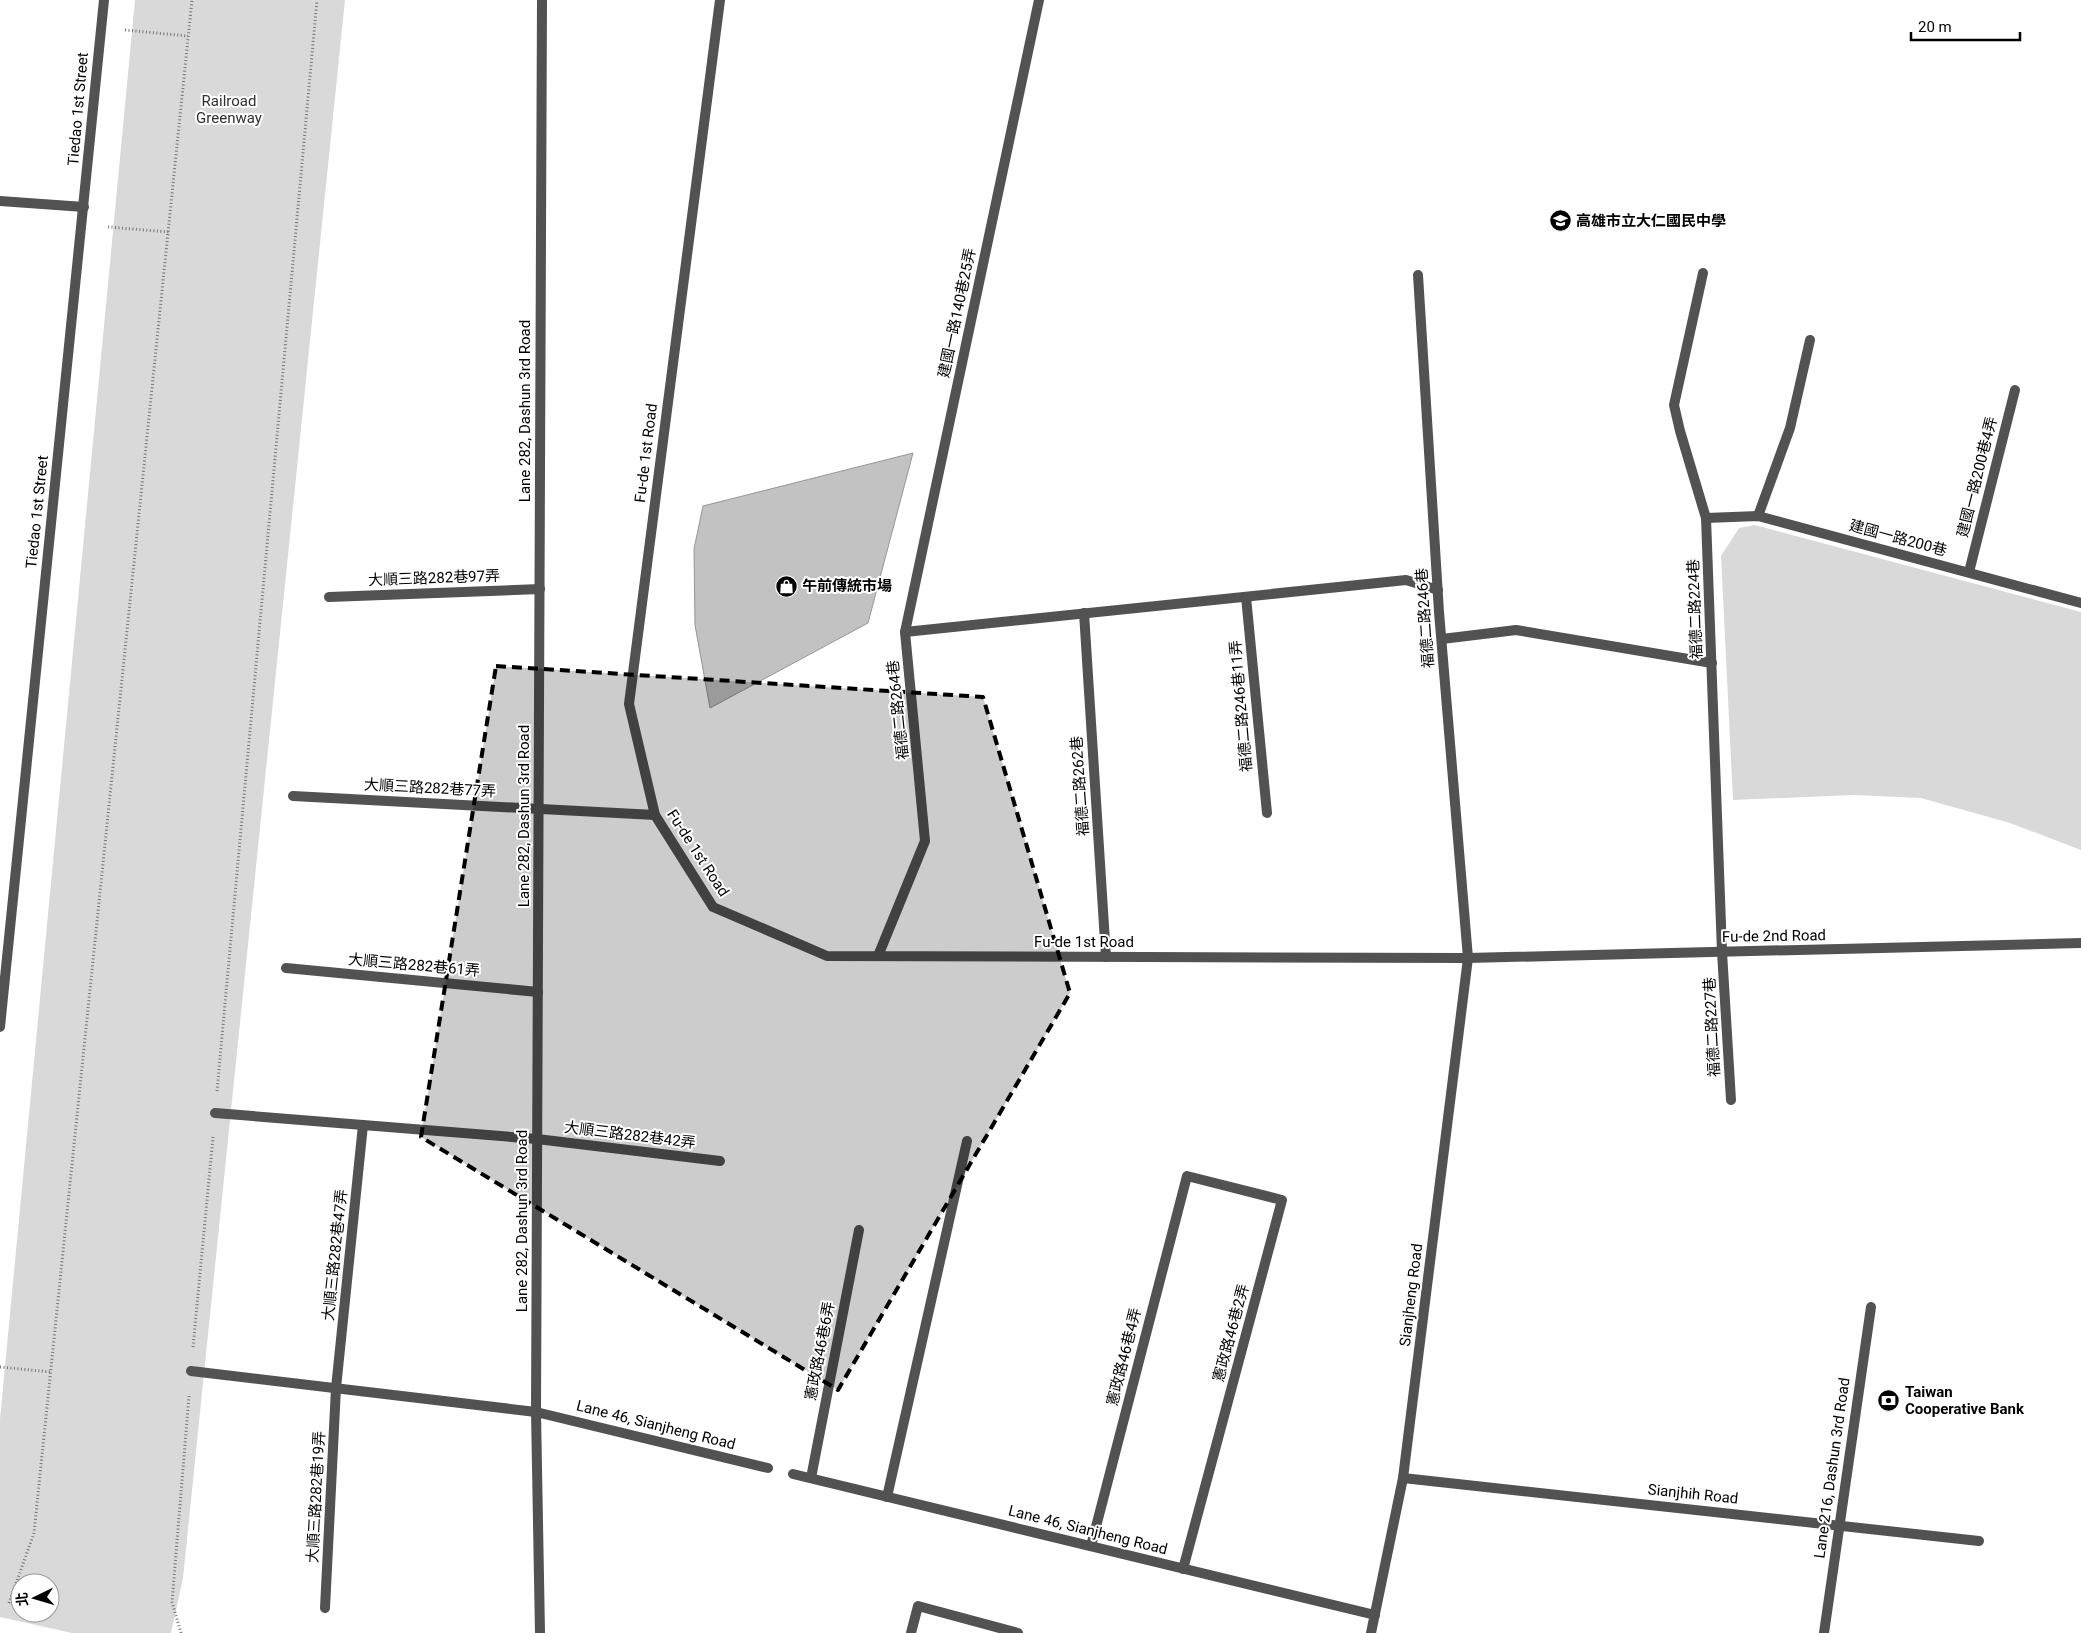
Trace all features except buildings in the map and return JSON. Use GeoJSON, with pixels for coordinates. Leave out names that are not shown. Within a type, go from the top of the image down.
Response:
{"type":"FeatureCollection","features":[{"type":"Feature","properties":{"kind":"street","name":"Tiedao 1st Street"},"geometry":{"type":"LineString","coordinates":[[0,1027],[104,0]]}},
{"type":"Feature","properties":{"kind":"street","name":"Lane 282, Dashun 3rd Road"},"geometry":{"type":"LineString","coordinates":[[540,1633],[536,1412],[542,0]]}},
{"type":"Feature","properties":{"kind":"street","name":"Fu-de 1st Road"},"geometry":{"type":"LineString","coordinates":[[720,0],[629,704],[655,815],[713,907],[827,956],[1468,958]]}},
{"type":"Feature","properties":{"kind":"street","name":"建國一路140巷25弄"},"geometry":{"type":"LineString","coordinates":[[905,632],[1039,0]]}},
{"type":"Feature","properties":{"kind":"street"},"geometry":{"type":"LineString","coordinates":[[0,201],[84,207]]}},
{"type":"Feature","properties":{"kind":"street","name":"福德二路224巷"},"geometry":{"type":"LineString","coordinates":[[1703,273],[1674,405],[1706,518],[1722,952]]}},
{"type":"Feature","properties":{"kind":"street","name":"福德二路246巷"},"geometry":{"type":"LineString","coordinates":[[1418,274],[1438,590],[1468,958]]}},
{"type":"Feature","properties":{"kind":"street"},"geometry":{"type":"LineString","coordinates":[[1758,516],[1790,428],[1810,340]]}},
{"type":"Feature","properties":{"kind":"street","name":"建國一路200巷4弄"},"geometry":{"type":"LineString","coordinates":[[1969,572],[2015,390]]}},
{"type":"Feature","properties":{"kind":"street","name":"建國一路200巷"},"geometry":{"type":"LineString","coordinates":[[1706,518],[1758,516],[2081,602]]}},
{"type":"Feature","properties":{"kind":"street"},"geometry":{"type":"LineString","coordinates":[[905,632],[1406,580],[1438,590]]}},
{"type":"Feature","properties":{"kind":"street","name":"大順三路282巷97弄"},"geometry":{"type":"LineString","coordinates":[[329,597],[540,589]]}},
{"type":"Feature","properties":{"kind":"street","name":"福德二路246巷11弄"},"geometry":{"type":"LineString","coordinates":[[1246,597],[1266,814]]}},
{"type":"Feature","properties":{"kind":"street","name":"福德二路262巷"},"geometry":{"type":"LineString","coordinates":[[1084,613],[1106,957]]}},
{"type":"Feature","properties":{"kind":"street"},"geometry":{"type":"LineString","coordinates":[[1442,639],[1516,630],[1712,663]]}},
{"type":"Feature","properties":{"kind":"street","name":"福德二路264巷"},"geometry":{"type":"LineString","coordinates":[[878,956],[925,841],[905,632]]}},
{"type":"Feature","properties":{"kind":"street","name":"大順三路282巷77弄"},"geometry":{"type":"LineString","coordinates":[[293,796],[655,815]]}},
{"type":"Feature","properties":{"kind":"street","name":"Fu-de 2nd Road"},"geometry":{"type":"LineString","coordinates":[[1468,958],[2081,943]]}},
{"type":"Feature","properties":{"kind":"street","name":"福德二路227巷"},"geometry":{"type":"LineString","coordinates":[[1722,952],[1731,1100]]}},
{"type":"Feature","properties":{"kind":"street","name":"Sianjheng Road"},"geometry":{"type":"LineString","coordinates":[[1372,1633],[1403,1478],[1468,958]]}},
{"type":"Feature","properties":{"kind":"street","name":"大順三路282巷61弄"},"geometry":{"type":"LineString","coordinates":[[286,968],[538,992]]}},
{"type":"Feature","properties":{"kind":"street"},"geometry":{"type":"LineString","coordinates":[[215,1113],[537,1139]]}},
{"type":"Feature","properties":{"kind":"street","name":"大順三路282巷47弄"},"geometry":{"type":"LineString","coordinates":[[336,1388],[363,1125]]}},
{"type":"Feature","properties":{"kind":"street","name":"大順三路282巷42弄"},"geometry":{"type":"LineString","coordinates":[[537,1139],[720,1161]]}},
{"type":"Feature","properties":{"kind":"street"},"geometry":{"type":"LineString","coordinates":[[888,1497],[967,1141]]}},
{"type":"Feature","properties":{"kind":"street","name":"憲政路46巷4弄"},"geometry":{"type":"LineString","coordinates":[[1092,1546],[1186,1176]]}},
{"type":"Feature","properties":{"kind":"street","name":"憲政路46巷2弄"},"geometry":{"type":"LineString","coordinates":[[1183,1568],[1282,1200],[1186,1176]]}},
{"type":"Feature","properties":{"kind":"street","name":"憲政路46巷6弄"},"geometry":{"type":"LineString","coordinates":[[810,1478],[859,1230]]}},
{"type":"Feature","properties":{"kind":"street","name":"Lane 216, Dashun 3rd Road"},"geometry":{"type":"LineString","coordinates":[[1824,1633],[1871,1307]]}},
{"type":"Feature","properties":{"kind":"street"},"geometry":{"type":"LineString","coordinates":[[191,1371],[536,1412]]}},
{"type":"Feature","properties":{"kind":"street","name":"大順三路282巷19弄"},"geometry":{"type":"LineString","coordinates":[[325,1608],[336,1388]]}},
{"type":"Feature","properties":{"kind":"street","name":"Lane 46, Sianjheng Road"},"geometry":{"type":"LineString","coordinates":[[536,1412],[768,1468]]}},
{"type":"Feature","properties":{"kind":"street","name":"Lane 46, Sianjheng Road"},"geometry":{"type":"LineString","coordinates":[[793,1474],[1375,1615]]}},
{"type":"Feature","properties":{"kind":"street","name":"Sianjhih Road"},"geometry":{"type":"LineString","coordinates":[[1403,1478],[1979,1541]]}},
{"type":"Feature","properties":{"kind":"street"},"geometry":{"type":"LineString","coordinates":[[911,1633],[918,1606],[1018,1633]]}},
{"type":"Feature","properties":{"kind":"path"},"geometry":{"type":"LineString","coordinates":[[9,1602],[34,1533],[192,0]]}},
{"type":"Feature","properties":{"kind":"path"},"geometry":{"type":"LineString","coordinates":[[181,1633],[172,1602],[191,1371],[317,0]]}},
{"type":"Feature","properties":{"kind":"path"},"geometry":{"type":"LineString","coordinates":[[124,30],[188,36]]}},
{"type":"Feature","properties":{"kind":"path"},"geometry":{"type":"LineString","coordinates":[[108,227],[169,232]]}},
{"type":"Feature","properties":{"kind":"path"},"geometry":{"type":"LineString","coordinates":[[0,1366],[51,1372]]}},
{"type":"Feature","properties":{"kind":"highlighted area"},"geometry":{"type":"Polygon","coordinates":[[[496,666],[983,697],[1070,993],[838,1390],[421,1137],[496,666]]]}},
{"type":"Feature","properties":{"kind":"green space","name":"Railroad Greenway"},"geometry":{"type":"Polygon","coordinates":[[[135,0],[345,0],[183,1578],[171,1633],[72,1633],[27,1623],[60,1623],[60,1573],[10,1573],[10,1619],[0,1617],[0,1419],[135,0]]]}},
{"type":"Feature","properties":{"kind":"green space"},"geometry":{"type":"Polygon","coordinates":[[[1755,525],[2081,612],[2081,850],[2010,823],[1921,798],[1854,795],[1733,800],[1721,556],[1739,528],[1755,525]]]}},
{"type":"Feature","properties":{"kind":"place","name":"高雄市立大仁國民中學"},"geometry":{"type":"Point","coordinates":[1560,221]}},
{"type":"Feature","properties":{"kind":"place","name":"午前傳統市場"},"geometry":{"type":"Point","coordinates":[786,586]}},
{"type":"Feature","properties":{"kind":"place","name":"Taiwan Cooperative Bank"},"geometry":{"type":"Point","coordinates":[1889,1401]}}]}
